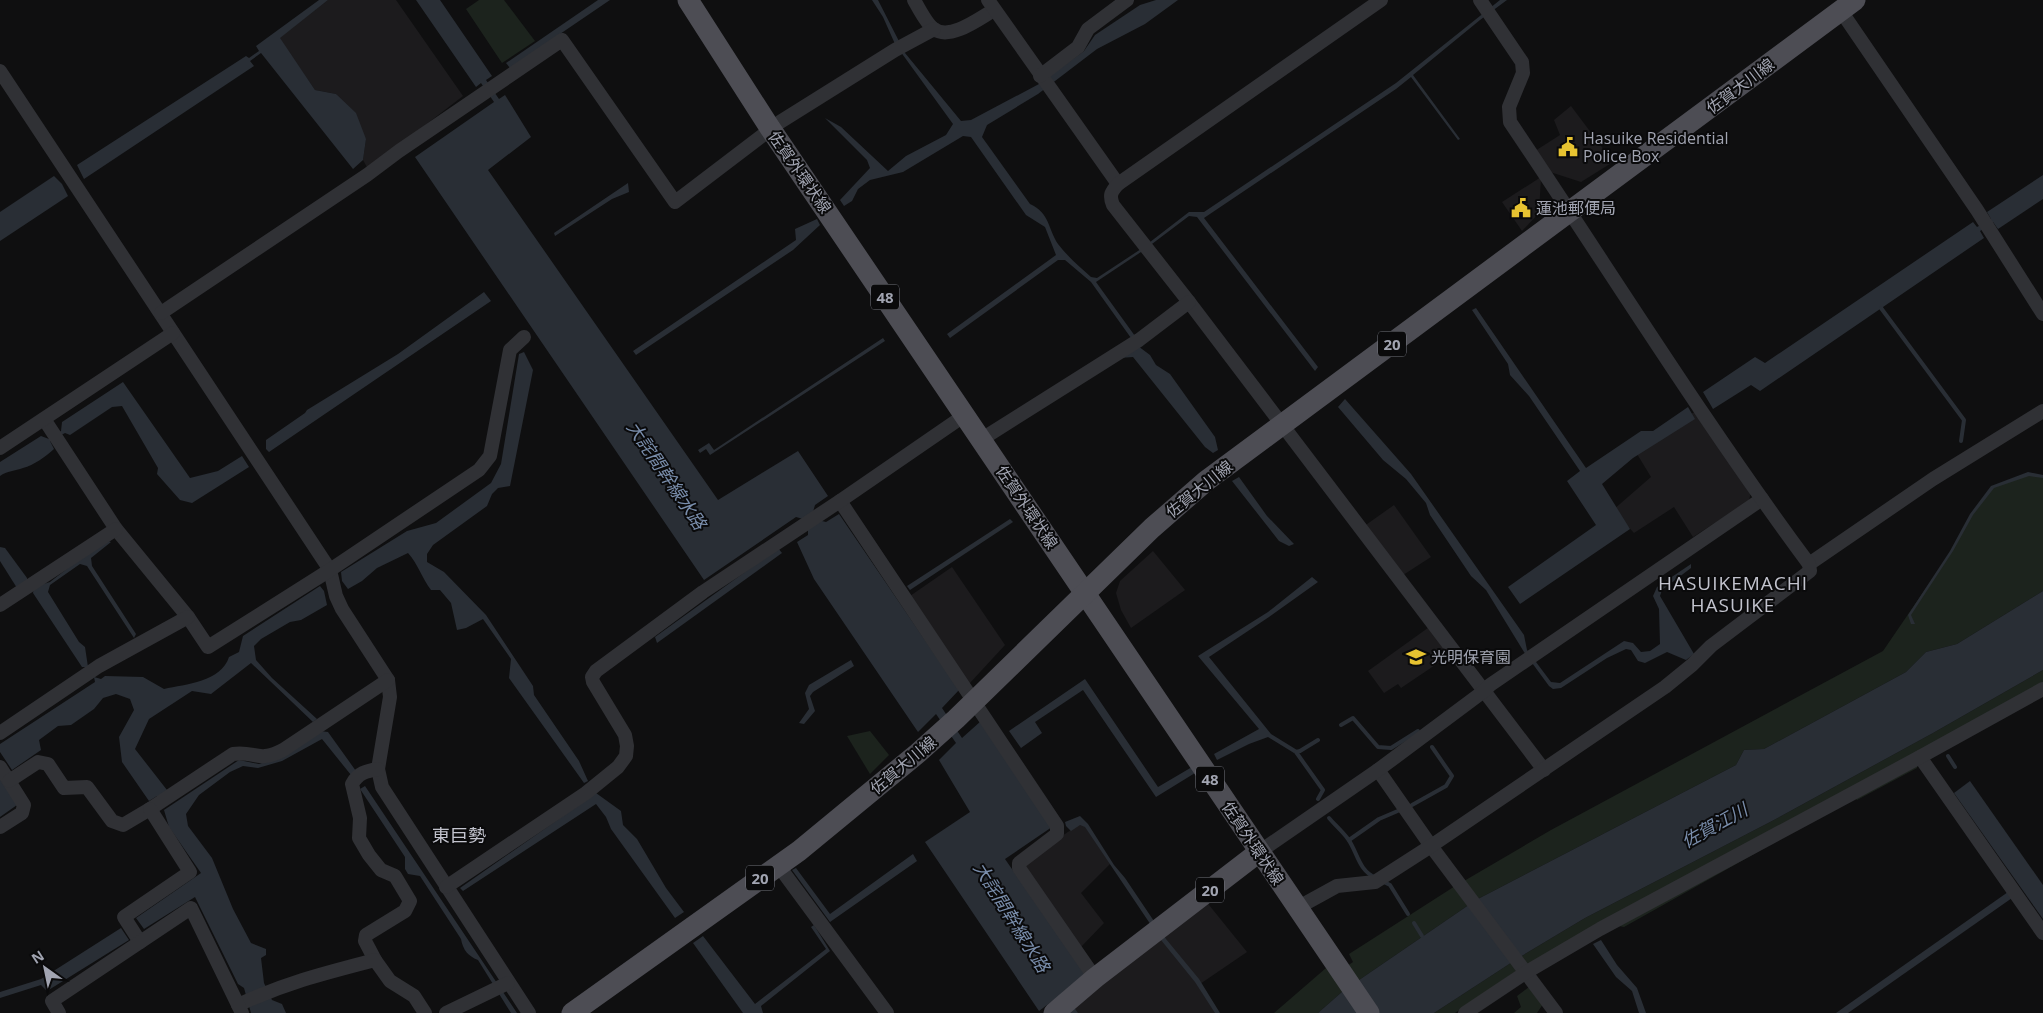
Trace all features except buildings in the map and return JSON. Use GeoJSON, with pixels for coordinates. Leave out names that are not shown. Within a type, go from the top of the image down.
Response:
{"type":"FeatureCollection","features":[{"type":"Feature","properties":{"kind":"main road","name":"佐賀外環状線"},"geometry":{"type":"LineString","coordinates":[[688,0],[770,128],[1369,1013]]}},
{"type":"Feature","properties":{"kind":"main road","name":"佐賀大川線"},"geometry":{"type":"LineString","coordinates":[[572,1013],[799,850],[940,734],[1084,592],[1152,528],[1200,487],[1848,5]]}},
{"type":"Feature","properties":{"kind":"main road","name":"20"},"geometry":{"type":"LineString","coordinates":[[1062,1006],[1095,978],[1259,852]]}},
{"type":"Feature","properties":{"kind":"street"},"geometry":{"type":"LineString","coordinates":[[914,0],[934,29],[945,32],[954,32],[991,5],[1118,184]]}},
{"type":"Feature","properties":{"kind":"street"},"geometry":{"type":"LineString","coordinates":[[1044,81],[1078,47],[1088,29],[1127,0]]}},
{"type":"Feature","properties":{"kind":"street"},"geometry":{"type":"LineString","coordinates":[[1381,0],[1118,184],[1111,191],[1110,198],[1112,205],[1189,302],[1544,770]]}},
{"type":"Feature","properties":{"kind":"street"},"geometry":{"type":"LineString","coordinates":[[1848,5],[2043,314]]}},
{"type":"Feature","properties":{"kind":"street"},"geometry":{"type":"LineString","coordinates":[[1297,908],[1336,886],[1379,879],[1431,846],[1665,687],[1692,665],[1711,646],[1810,571],[1809,564],[1762,499],[1647,330],[1510,122],[1509,107],[1523,73],[1522,62],[1485,8]]}},
{"type":"Feature","properties":{"kind":"street"},"geometry":{"type":"LineString","coordinates":[[161,313],[367,175],[399,151],[562,40],[675,202],[770,128],[934,29]]}},
{"type":"Feature","properties":{"kind":"street"},"geometry":{"type":"LineString","coordinates":[[0,71],[330,570],[336,596],[342,609],[388,680],[390,697],[378,769],[382,788],[529,1013]]}},
{"type":"Feature","properties":{"kind":"street"},"geometry":{"type":"LineString","coordinates":[[982,439],[1134,343],[1189,302]]}},
{"type":"Feature","properties":{"kind":"street"},"geometry":{"type":"LineString","coordinates":[[0,448],[173,333]]}},
{"type":"Feature","properties":{"kind":"street"},"geometry":{"type":"LineString","coordinates":[[44,419],[116,529],[188,617],[208,647],[330,570],[479,470],[490,456],[510,350],[524,337]]}},
{"type":"Feature","properties":{"kind":"street"},"geometry":{"type":"LineString","coordinates":[[1809,564],[1933,479],[2043,411]]}},
{"type":"Feature","properties":{"kind":"street"},"geometry":{"type":"LineString","coordinates":[[446,887],[586,793],[618,767],[626,756],[625,735],[593,682],[592,678],[596,671],[703,592],[965,415]]}},
{"type":"Feature","properties":{"kind":"street"},"geometry":{"type":"LineString","coordinates":[[1259,852],[1378,770],[1484,692],[1490,685],[1762,499]]}},
{"type":"Feature","properties":{"kind":"street"},"geometry":{"type":"LineString","coordinates":[[840,501],[1057,826],[1057,834],[1019,863],[1019,868],[1095,978]]}},
{"type":"Feature","properties":{"kind":"street"},"geometry":{"type":"LineString","coordinates":[[0,604],[116,529]]}},
{"type":"Feature","properties":{"kind":"street"},"geometry":{"type":"LineString","coordinates":[[0,733],[99,666],[188,617]]}},
{"type":"Feature","properties":{"kind":"street"},"geometry":{"type":"LineString","coordinates":[[9,780],[38,762],[48,764],[64,788],[87,787],[112,821],[123,825],[233,754],[243,753],[261,758],[283,750],[388,680]]}},
{"type":"Feature","properties":{"kind":"street"},"geometry":{"type":"LineString","coordinates":[[1465,1013],[1524,971],[1920,757],[2043,688]]}},
{"type":"Feature","properties":{"kind":"street"},"geometry":{"type":"LineString","coordinates":[[1920,757],[2043,933]]}},
{"type":"Feature","properties":{"kind":"street"},"geometry":{"type":"LineString","coordinates":[[0,767],[24,806],[22,813],[0,827]]}},
{"type":"Feature","properties":{"kind":"street"},"geometry":{"type":"LineString","coordinates":[[378,769],[364,772],[352,784],[360,818],[359,838],[381,870],[395,876],[410,901],[405,911],[366,935],[365,941],[375,960],[390,981],[414,996],[425,1013]]}},
{"type":"Feature","properties":{"kind":"street"},"geometry":{"type":"LineString","coordinates":[[1378,770],[1431,846],[1556,1013]]}},
{"type":"Feature","properties":{"kind":"street"},"geometry":{"type":"LineString","coordinates":[[140,942],[124,917],[190,872],[150,809]]}},
{"type":"Feature","properties":{"kind":"street"},"geometry":{"type":"LineString","coordinates":[[778,865],[887,1013]]}},
{"type":"Feature","properties":{"kind":"street"},"geometry":{"type":"LineString","coordinates":[[59,1013],[52,1001],[191,908],[240,1009],[274,988],[311,976],[375,960]]}},
{"type":"Feature","properties":{"kind":"street"},"geometry":{"type":"LineString","coordinates":[[446,1013],[508,983]]}},
{"type":"Feature","properties":{"kind":"shaded area"},"geometry":{"type":"Polygon","coordinates":[[[328,0],[396,0],[463,96],[368,169],[363,160],[366,139],[336,94],[315,90],[279,38],[328,0]]]}},
{"type":"Feature","properties":{"kind":"shaded area"},"geometry":{"type":"Polygon","coordinates":[[[479,0],[504,0],[535,41],[502,63],[466,9],[479,0]]]}},
{"type":"Feature","properties":{"kind":"shaded area"},"geometry":{"type":"Polygon","coordinates":[[[1571,106],[1613,162],[1581,182],[1550,172],[1535,151],[1560,135],[1554,120],[1571,106]]]}},
{"type":"Feature","properties":{"kind":"shaded area"},"geometry":{"type":"Polygon","coordinates":[[[1541,177],[1539,213],[1522,231],[1502,202],[1541,177]]]}},
{"type":"Feature","properties":{"kind":"shaded area"},"geometry":{"type":"Polygon","coordinates":[[[1696,411],[1751,491],[1749,501],[1693,537],[1674,507],[1634,533],[1613,510],[1651,477],[1634,449],[1696,411]]]}},
{"type":"Feature","properties":{"kind":"shaded area"},"geometry":{"type":"Polygon","coordinates":[[[2028,474],[2043,477],[2043,591],[1957,644],[1926,652],[1906,672],[1764,749],[1744,750],[1736,765],[1476,900],[1343,991],[1318,1013],[1274,1013],[1326,968],[1332,976],[1353,962],[1349,954],[1452,888],[1551,830],[1883,651],[1954,547],[1971,514],[1992,488],[2028,474]]]}},
{"type":"Feature","properties":{"kind":"shaded area"},"geometry":{"type":"Polygon","coordinates":[[[1394,505],[1431,557],[1400,577],[1363,527],[1394,505]]]}},
{"type":"Feature","properties":{"kind":"shaded area"},"geometry":{"type":"Polygon","coordinates":[[[1153,551],[1185,590],[1131,628],[1121,610],[1116,593],[1120,581],[1153,551]]]}},
{"type":"Feature","properties":{"kind":"shaded area"},"geometry":{"type":"Polygon","coordinates":[[[952,567],[1005,645],[969,684],[910,596],[952,567]]]}},
{"type":"Feature","properties":{"kind":"shaded area","name":"光明保育園"},"geometry":{"type":"Polygon","coordinates":[[[1432,625],[1453,653],[1401,688],[1398,684],[1384,693],[1368,671],[1432,625]]]}},
{"type":"Feature","properties":{"kind":"shaded area"},"geometry":{"type":"Polygon","coordinates":[[[2043,670],[2043,683],[1917,754],[1917,768],[1857,800],[1849,791],[1779,840],[1624,927],[1602,923],[1516,971],[1455,1013],[1434,1013],[1520,957],[1585,918],[1772,821],[2043,670]]]}},
{"type":"Feature","properties":{"kind":"shaded area"},"geometry":{"type":"Polygon","coordinates":[[[870,731],[889,755],[870,774],[847,736],[870,731]]]}},
{"type":"Feature","properties":{"kind":"shaded area"},"geometry":{"type":"Polygon","coordinates":[[[1084,821],[1111,863],[1081,893],[1104,923],[1080,948],[1024,867],[1024,862],[1084,821]]]}},
{"type":"Feature","properties":{"kind":"shaded area"},"geometry":{"type":"Polygon","coordinates":[[[1205,900],[1247,952],[1200,984],[1218,1013],[1076,1013],[1071,1007],[1205,900]]]}},
{"type":"Feature","properties":{"kind":"shaded area"},"geometry":{"type":"Polygon","coordinates":[[[1529,987],[1543,1004],[1537,1013],[1514,1013],[1521,1007],[1517,996],[1529,987]]]}},
{"type":"Feature","properties":{"kind":"water"},"geometry":{"type":"Polygon","coordinates":[[[319,0],[328,0],[280,38],[315,90],[336,94],[356,113],[366,139],[363,160],[353,169],[261,53],[250,61],[254,66],[84,179],[77,165],[246,56],[249,58],[259,51],[256,46],[319,0]]]}},
{"type":"Feature","properties":{"kind":"water","name":"大詫間幹線水路"},"geometry":{"type":"Polygon","coordinates":[[[416,0],[440,0],[492,76],[486,80],[499,99],[505,95],[531,137],[488,170],[718,500],[798,451],[828,496],[815,505],[813,512],[818,520],[826,522],[839,514],[959,690],[942,708],[962,738],[981,721],[1052,827],[1005,859],[1085,974],[1063,992],[1078,1013],[1068,1013],[1055,999],[1039,1011],[925,842],[970,812],[939,760],[956,743],[936,714],[918,732],[814,579],[797,542],[808,535],[808,527],[803,519],[796,517],[704,580],[415,157],[494,102],[481,83],[476,87],[416,0]]]}},
{"type":"Feature","properties":{"kind":"water"},"geometry":{"type":"Polygon","coordinates":[[[598,0],[610,0],[510,68],[506,63],[598,0]]]}},
{"type":"Feature","properties":{"kind":"water"},"geometry":{"type":"Polygon","coordinates":[[[872,0],[878,0],[905,53],[961,121],[971,120],[1039,84],[1084,51],[1095,35],[1140,5],[1156,0],[1178,0],[1145,24],[1097,49],[1038,94],[987,125],[982,137],[1030,204],[1037,208],[1045,217],[1062,249],[1091,277],[1097,278],[1141,249],[1189,212],[1204,212],[1396,83],[1500,0],[1507,0],[1413,75],[1460,139],[1458,140],[1411,77],[1204,218],[1318,367],[1315,371],[1197,217],[1189,216],[1144,250],[1096,282],[1135,336],[1138,346],[1150,355],[1156,365],[1170,374],[1215,437],[1218,450],[1213,453],[1205,447],[1133,357],[1119,358],[1131,338],[1091,282],[1065,260],[1058,260],[950,338],[947,334],[1056,255],[1045,227],[1026,215],[971,137],[963,136],[903,172],[870,180],[858,189],[852,201],[844,206],[840,200],[870,168],[867,160],[825,118],[841,127],[888,171],[906,156],[946,135],[953,124],[895,44],[883,17],[872,0]]]}},
{"type":"Feature","properties":{"kind":"water"},"geometry":{"type":"Polygon","coordinates":[[[2043,175],[2043,199],[1998,229],[1993,222],[1980,231],[1984,238],[1760,391],[1751,385],[1713,409],[1703,392],[1755,357],[1765,363],[1973,222],[1977,227],[1991,219],[1987,212],[2043,175]]]}},
{"type":"Feature","properties":{"kind":"water"},"geometry":{"type":"Polygon","coordinates":[[[54,176],[62,184],[68,196],[0,241],[0,212],[54,176]]]}},
{"type":"Feature","properties":{"kind":"water"},"geometry":{"type":"Polygon","coordinates":[[[628,183],[629,192],[612,199],[555,236],[554,233],[628,183]]]}},
{"type":"Feature","properties":{"kind":"water"},"geometry":{"type":"Polygon","coordinates":[[[817,219],[820,225],[793,250],[636,355],[633,351],[796,240],[795,229],[817,219]]]}},
{"type":"Feature","properties":{"kind":"water"},"geometry":{"type":"Polygon","coordinates":[[[484,292],[491,301],[269,452],[266,449],[266,440],[307,410],[398,354],[484,292]]]}},
{"type":"Feature","properties":{"kind":"water"},"geometry":{"type":"Polygon","coordinates":[[[1476,308],[1586,468],[1641,431],[1653,431],[1688,407],[1695,419],[1633,458],[1602,484],[1630,529],[1520,604],[1508,587],[1596,525],[1567,481],[1580,471],[1529,396],[1510,375],[1508,364],[1472,310],[1476,308]]]}},
{"type":"Feature","properties":{"kind":"water"},"geometry":{"type":"Polygon","coordinates":[[[883,338],[885,341],[710,455],[706,449],[700,453],[698,450],[709,443],[714,450],[883,338]]]}},
{"type":"Feature","properties":{"kind":"water"},"geometry":{"type":"Polygon","coordinates":[[[524,352],[533,370],[510,486],[498,488],[492,494],[487,506],[433,545],[427,554],[427,562],[444,572],[486,615],[533,686],[534,695],[579,761],[588,781],[584,783],[509,678],[511,659],[483,619],[466,628],[457,630],[451,603],[440,590],[431,590],[408,553],[377,568],[362,581],[348,589],[342,581],[341,572],[407,531],[436,523],[491,483],[501,464],[519,354],[524,352]]]}},
{"type":"Feature","properties":{"kind":"water"},"geometry":{"type":"Polygon","coordinates":[[[123,382],[190,478],[218,471],[242,456],[249,467],[192,503],[180,500],[157,474],[158,468],[122,406],[112,407],[70,435],[65,433],[50,441],[54,449],[35,463],[0,476],[0,462],[41,436],[49,439],[61,431],[62,422],[123,382]]]}},
{"type":"Feature","properties":{"kind":"water"},"geometry":{"type":"Polygon","coordinates":[[[1345,399],[1411,474],[1524,635],[1527,650],[1551,682],[1560,683],[1624,641],[1633,643],[1641,652],[1650,651],[1660,644],[1659,609],[1653,596],[1657,587],[1691,564],[1691,568],[1662,590],[1660,596],[1694,654],[1686,660],[1667,652],[1645,663],[1638,661],[1631,650],[1626,649],[1607,658],[1561,688],[1553,689],[1524,652],[1486,590],[1471,576],[1430,515],[1426,503],[1406,479],[1383,460],[1338,407],[1345,399]]]}},
{"type":"Feature","properties":{"kind":"water"},"geometry":{"type":"Polygon","coordinates":[[[2028,472],[2043,475],[2043,478],[2029,476],[1994,488],[1973,515],[1953,551],[1911,615],[1915,624],[1911,624],[1908,615],[1950,551],[1970,514],[1991,486],[2028,472]]]}},
{"type":"Feature","properties":{"kind":"water"},"geometry":{"type":"Polygon","coordinates":[[[1239,477],[1267,516],[1294,544],[1289,546],[1279,541],[1232,481],[1239,477]]]}},
{"type":"Feature","properties":{"kind":"water"},"geometry":{"type":"Polygon","coordinates":[[[1010,519],[1013,522],[910,590],[907,586],[1010,519]]]}},
{"type":"Feature","properties":{"kind":"water"},"geometry":{"type":"Polygon","coordinates":[[[108,541],[111,542],[91,558],[92,566],[136,634],[134,638],[87,566],[80,564],[50,585],[48,592],[79,642],[85,647],[88,667],[82,667],[33,593],[34,587],[50,582],[77,561],[108,541]]]}},
{"type":"Feature","properties":{"kind":"water"},"geometry":{"type":"Polygon","coordinates":[[[0,547],[5,548],[27,578],[27,583],[17,588],[0,561],[0,547]]]}},
{"type":"Feature","properties":{"kind":"water"},"geometry":{"type":"Polygon","coordinates":[[[778,548],[782,553],[657,643],[655,637],[778,548]]]}},
{"type":"Feature","properties":{"kind":"water"},"geometry":{"type":"Polygon","coordinates":[[[1312,577],[1318,582],[1209,657],[1271,734],[1297,750],[1294,753],[1268,737],[1217,760],[1214,754],[1259,729],[1198,656],[1268,612],[1312,577]]]}},
{"type":"Feature","properties":{"kind":"water"},"geometry":{"type":"Polygon","coordinates":[[[320,586],[324,591],[327,605],[301,620],[290,622],[261,639],[254,646],[256,660],[272,678],[317,719],[313,722],[251,663],[211,694],[192,691],[149,719],[135,749],[167,790],[149,801],[122,762],[119,737],[134,710],[130,699],[116,694],[103,698],[94,709],[71,725],[58,726],[39,740],[41,750],[12,770],[0,752],[0,744],[95,682],[94,677],[101,679],[105,676],[143,677],[164,689],[202,681],[211,677],[219,672],[229,657],[239,652],[243,636],[320,586]]]}},
{"type":"Feature","properties":{"kind":"water","name":"佐賀江川"},"geometry":{"type":"Polygon","coordinates":[[[2043,591],[2043,670],[1772,821],[1585,918],[1520,957],[1434,1013],[1318,1013],[1343,991],[1476,900],[1736,765],[1744,750],[1764,749],[1906,672],[1926,652],[1957,644],[2043,591]]]}},
{"type":"Feature","properties":{"kind":"water"},"geometry":{"type":"Polygon","coordinates":[[[851,660],[854,666],[813,692],[810,696],[815,711],[804,724],[799,723],[809,709],[805,693],[809,685],[851,660]]]}},
{"type":"Feature","properties":{"kind":"water"},"geometry":{"type":"Polygon","coordinates":[[[1085,679],[1158,787],[1192,767],[1195,773],[1156,797],[1083,690],[1035,722],[1042,733],[1021,748],[1009,731],[1085,679]]]}},
{"type":"Feature","properties":{"kind":"water"},"geometry":{"type":"Polygon","coordinates":[[[320,731],[328,732],[356,771],[351,775],[322,739],[282,761],[258,768],[243,766],[230,772],[199,795],[186,814],[188,826],[212,858],[233,909],[251,943],[266,949],[266,955],[261,958],[264,983],[272,1000],[282,1004],[286,1013],[251,1013],[244,988],[238,984],[195,897],[144,929],[136,918],[201,873],[169,827],[164,810],[239,760],[259,764],[285,755],[320,731]]]}},
{"type":"Feature","properties":{"kind":"water"},"geometry":{"type":"Polygon","coordinates":[[[0,779],[17,805],[0,817],[0,779]]]}},
{"type":"Feature","properties":{"kind":"water"},"geometry":{"type":"Polygon","coordinates":[[[1970,781],[2043,885],[2043,919],[1954,793],[1970,781]]]}},
{"type":"Feature","properties":{"kind":"water"},"geometry":{"type":"Polygon","coordinates":[[[365,786],[517,1013],[511,1013],[478,960],[466,952],[461,939],[420,876],[408,874],[405,869],[405,857],[360,789],[365,786]]]}},
{"type":"Feature","properties":{"kind":"water"},"geometry":{"type":"Polygon","coordinates":[[[596,793],[621,811],[623,825],[637,839],[666,888],[684,912],[675,918],[611,829],[606,817],[596,804],[463,891],[460,888],[596,793]]]}},
{"type":"Feature","properties":{"kind":"water"},"geometry":{"type":"Polygon","coordinates":[[[1080,816],[1088,824],[1166,939],[1199,979],[1220,1013],[1215,1013],[1195,982],[1161,940],[1085,827],[1080,825],[1071,831],[1066,826],[1065,822],[1080,816]]]}},
{"type":"Feature","properties":{"kind":"water"},"geometry":{"type":"Polygon","coordinates":[[[913,854],[917,861],[830,922],[792,870],[796,868],[830,914],[913,854]]]}},
{"type":"Feature","properties":{"kind":"water"},"geometry":{"type":"Polygon","coordinates":[[[2008,892],[2012,898],[1848,1013],[1836,1013],[2008,892]]]}},
{"type":"Feature","properties":{"kind":"water"},"geometry":{"type":"Polygon","coordinates":[[[814,925],[830,951],[761,1006],[763,1013],[743,1013],[693,943],[703,936],[755,1004],[826,949],[811,927],[814,925]]]}},
{"type":"Feature","properties":{"kind":"water"},"geometry":{"type":"Polygon","coordinates":[[[121,928],[129,940],[47,991],[41,985],[0,998],[0,992],[41,979],[121,928]]]}},
{"type":"Feature","properties":{"kind":"water"},"geometry":{"type":"Polygon","coordinates":[[[1601,940],[1617,965],[1637,988],[1646,1013],[1639,1013],[1632,991],[1616,977],[1593,944],[1601,940]]]}},
{"type":"Feature","properties":{"kind":"waterway"},"geometry":{"type":"LineString","coordinates":[[1881,308],[1964,420],[1961,441]]}},
{"type":"Feature","properties":{"kind":"waterway"},"geometry":{"type":"LineString","coordinates":[[1341,725],[1353,718],[1378,747],[1391,748],[1418,731]]}},
{"type":"Feature","properties":{"kind":"waterway"},"geometry":{"type":"LineString","coordinates":[[1318,740],[1296,752],[1323,790],[1318,799]]}},
{"type":"Feature","properties":{"kind":"waterway"},"geometry":{"type":"LineString","coordinates":[[1412,805],[1446,786],[1452,776],[1432,747]]}},
{"type":"Feature","properties":{"kind":"waterway"},"geometry":{"type":"LineString","coordinates":[[1948,756],[1955,767]]}},
{"type":"Feature","properties":{"kind":"waterway"},"geometry":{"type":"LineString","coordinates":[[1349,840],[1379,819],[1400,810]]}},
{"type":"Feature","properties":{"kind":"waterway"},"geometry":{"type":"LineString","coordinates":[[1329,818],[1348,839],[1365,870],[1376,878]]}},
{"type":"Feature","properties":{"kind":"waterway"},"geometry":{"type":"LineString","coordinates":[[1382,881],[1390,885],[1408,914]]}},
{"type":"Feature","properties":{"kind":"waterway"},"geometry":{"type":"LineString","coordinates":[[1414,923],[1422,936]]}},
{"type":"Feature","properties":{"kind":"place","name":"Hasuike Residential Police Box"},"geometry":{"type":"Point","coordinates":[1568,147]}},
{"type":"Feature","properties":{"kind":"place","name":"蓮池郵便局"},"geometry":{"type":"Point","coordinates":[1521,208]}},
{"type":"Feature","properties":{"kind":"place","name":"光明保育園"},"geometry":{"type":"Point","coordinates":[1416,657]}},
{"type":"Feature","properties":{"kind":"district","name":"HASUIKEMACHI HASUIKE"},"geometry":{"type":"Point","coordinates":[1733,594]}},
{"type":"Feature","properties":{"kind":"district","name":"東巨勢"},"geometry":{"type":"Point","coordinates":[459,835]}}]}
